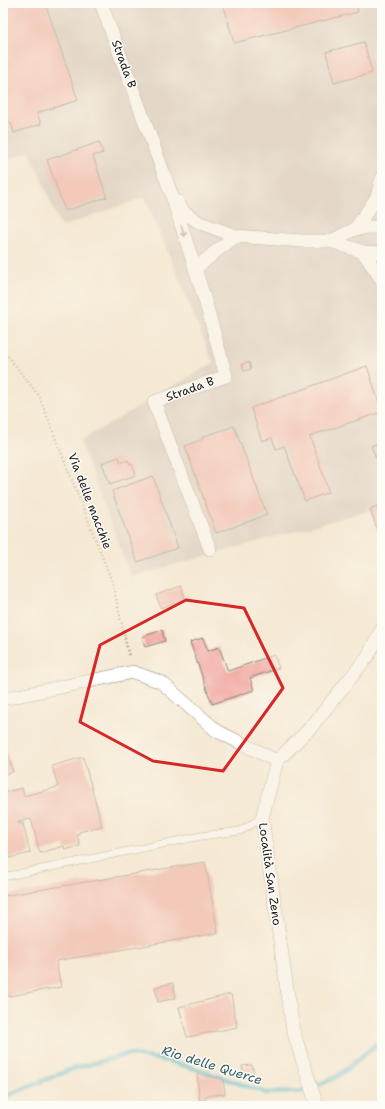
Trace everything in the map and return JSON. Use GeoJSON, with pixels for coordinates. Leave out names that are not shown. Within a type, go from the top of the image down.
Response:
{"type":"FeatureCollection","features":[{"type":"Feature","properties":{"kind":"street","name":"Strada B"},"geometry":{"type":"LineString","coordinates":[[101,3],[171,193],[205,300],[226,376],[154,402],[210,549]]}},
{"type":"Feature","properties":{"kind":"street","name":"Strada B"},"geometry":{"type":"LineString","coordinates":[[355,229],[377,196],[382,178]]}},
{"type":"Feature","properties":{"kind":"street","name":"Strada B"},"geometry":{"type":"LineString","coordinates":[[171,193],[184,212],[200,223],[236,236],[302,241],[331,241],[363,252],[382,253]]}},
{"type":"Feature","properties":{"kind":"street","name":"Strada B"},"geometry":{"type":"LineString","coordinates":[[331,241],[355,229],[382,226]]}},
{"type":"Feature","properties":{"kind":"street"},"geometry":{"type":"LineString","coordinates":[[195,269],[236,236]]}},
{"type":"Feature","properties":{"kind":"street"},"geometry":{"type":"LineString","coordinates":[[363,252],[382,280]]}},
{"type":"Feature","properties":{"kind":"street"},"geometry":{"type":"LineString","coordinates":[[3,699],[132,672],[161,682],[217,731],[277,761],[312,726],[359,668],[368,656],[382,630]]}},
{"type":"Feature","properties":{"kind":"street","name":"Località San Zeno"},"geometry":{"type":"LineString","coordinates":[[277,761],[262,818],[293,1030],[317,1106]]}},
{"type":"Feature","properties":{"kind":"lane"},"geometry":{"type":"LineString","coordinates":[[3,877],[201,836],[240,831],[262,818]]}},
{"type":"Feature","properties":{"kind":"path","name":"Via delle macchie"},"geometry":{"type":"LineString","coordinates":[[3,350],[39,396],[113,584],[132,672]]}},
{"type":"Feature","properties":{"kind":"highlighted area"},"geometry":{"type":"Polygon","coordinates":[[[186,600],[244,608],[283,688],[223,771],[153,761],[80,722],[100,645],[186,600]]]}},
{"type":"Feature","properties":{"kind":"shaded area"},"geometry":{"type":"Polygon","coordinates":[[[3,3],[382,3],[382,507],[131,577],[80,441],[213,363],[145,197],[61,227],[30,152],[3,160],[3,3]]]}},
{"type":"Feature","properties":{"kind":"building"},"geometry":{"type":"Polygon","coordinates":[[[3,3],[45,3],[78,100],[37,113],[41,124],[14,133],[11,123],[3,125],[3,3]]]}},
{"type":"Feature","properties":{"kind":"building"},"geometry":{"type":"Polygon","coordinates":[[[223,3],[356,3],[358,12],[234,43],[223,3]]]}},
{"type":"Feature","properties":{"kind":"building"},"geometry":{"type":"Polygon","coordinates":[[[364,42],[372,73],[334,83],[326,52],[364,42]]]}},
{"type":"Feature","properties":{"kind":"building"},"geometry":{"type":"Polygon","coordinates":[[[99,142],[103,153],[93,156],[107,197],[65,211],[47,160],[99,142]]]}},
{"type":"Feature","properties":{"kind":"building"},"geometry":{"type":"Polygon","coordinates":[[[249,362],[251,369],[244,371],[242,364],[249,362]]]}},
{"type":"Feature","properties":{"kind":"building"},"geometry":{"type":"Polygon","coordinates":[[[367,366],[382,412],[310,436],[329,492],[305,501],[284,446],[276,449],[272,438],[262,441],[251,408],[367,366]]]}},
{"type":"Feature","properties":{"kind":"building"},"geometry":{"type":"Polygon","coordinates":[[[234,426],[267,515],[216,533],[185,446],[203,439],[202,437],[234,426]]]}},
{"type":"Feature","properties":{"kind":"building"},"geometry":{"type":"Polygon","coordinates":[[[382,442],[382,466],[379,457],[376,458],[371,446],[382,442]]]}},
{"type":"Feature","properties":{"kind":"building"},"geometry":{"type":"Polygon","coordinates":[[[119,457],[121,463],[128,460],[130,465],[132,464],[136,475],[110,484],[102,463],[119,457]]]}},
{"type":"Feature","properties":{"kind":"building"},"geometry":{"type":"Polygon","coordinates":[[[153,476],[178,548],[137,562],[112,491],[153,476]]]}},
{"type":"Feature","properties":{"kind":"building"},"geometry":{"type":"Polygon","coordinates":[[[382,504],[382,543],[370,509],[382,504]]]}},
{"type":"Feature","properties":{"kind":"building"},"geometry":{"type":"Polygon","coordinates":[[[181,586],[185,599],[161,608],[156,595],[181,586]]]}},
{"type":"Feature","properties":{"kind":"building"},"geometry":{"type":"Polygon","coordinates":[[[162,630],[165,641],[145,647],[142,637],[162,630]]]}},
{"type":"Feature","properties":{"kind":"building"},"geometry":{"type":"Polygon","coordinates":[[[203,638],[208,651],[219,647],[228,671],[274,655],[279,668],[250,678],[254,690],[212,704],[190,642],[203,638]]]}},
{"type":"Feature","properties":{"kind":"building"},"geometry":{"type":"Polygon","coordinates":[[[5,745],[13,772],[3,775],[3,746],[5,745]]]}},
{"type":"Feature","properties":{"kind":"building"},"geometry":{"type":"Polygon","coordinates":[[[83,757],[102,826],[79,832],[79,834],[77,834],[80,846],[65,850],[64,846],[40,853],[31,819],[18,822],[19,824],[23,823],[30,853],[5,859],[3,849],[3,793],[22,788],[24,796],[58,787],[52,766],[83,757]]]}},
{"type":"Feature","properties":{"kind":"building"},"geometry":{"type":"Polygon","coordinates":[[[205,862],[218,933],[56,961],[61,987],[3,997],[3,896],[205,862]]]}},
{"type":"Feature","properties":{"kind":"building"},"geometry":{"type":"Polygon","coordinates":[[[173,983],[176,998],[158,1002],[155,987],[173,983]]]}},
{"type":"Feature","properties":{"kind":"building"},"geometry":{"type":"Polygon","coordinates":[[[231,994],[237,1027],[187,1037],[179,1007],[231,994]]]}},
{"type":"Feature","properties":{"kind":"building"},"geometry":{"type":"Polygon","coordinates":[[[252,1065],[254,1074],[244,1076],[242,1066],[252,1065]]]}},
{"type":"Feature","properties":{"kind":"building"},"geometry":{"type":"Polygon","coordinates":[[[197,1074],[223,1079],[225,1094],[205,1096],[206,1103],[200,1104],[197,1074]]]}},
{"type":"Feature","properties":{"kind":"waterway","name":"Rio delle Querce"},"geometry":{"type":"LineString","coordinates":[[3,1097],[72,1069],[128,1054],[169,1061],[266,1093],[298,1092],[312,1088],[338,1076],[382,1040]]}}]}
